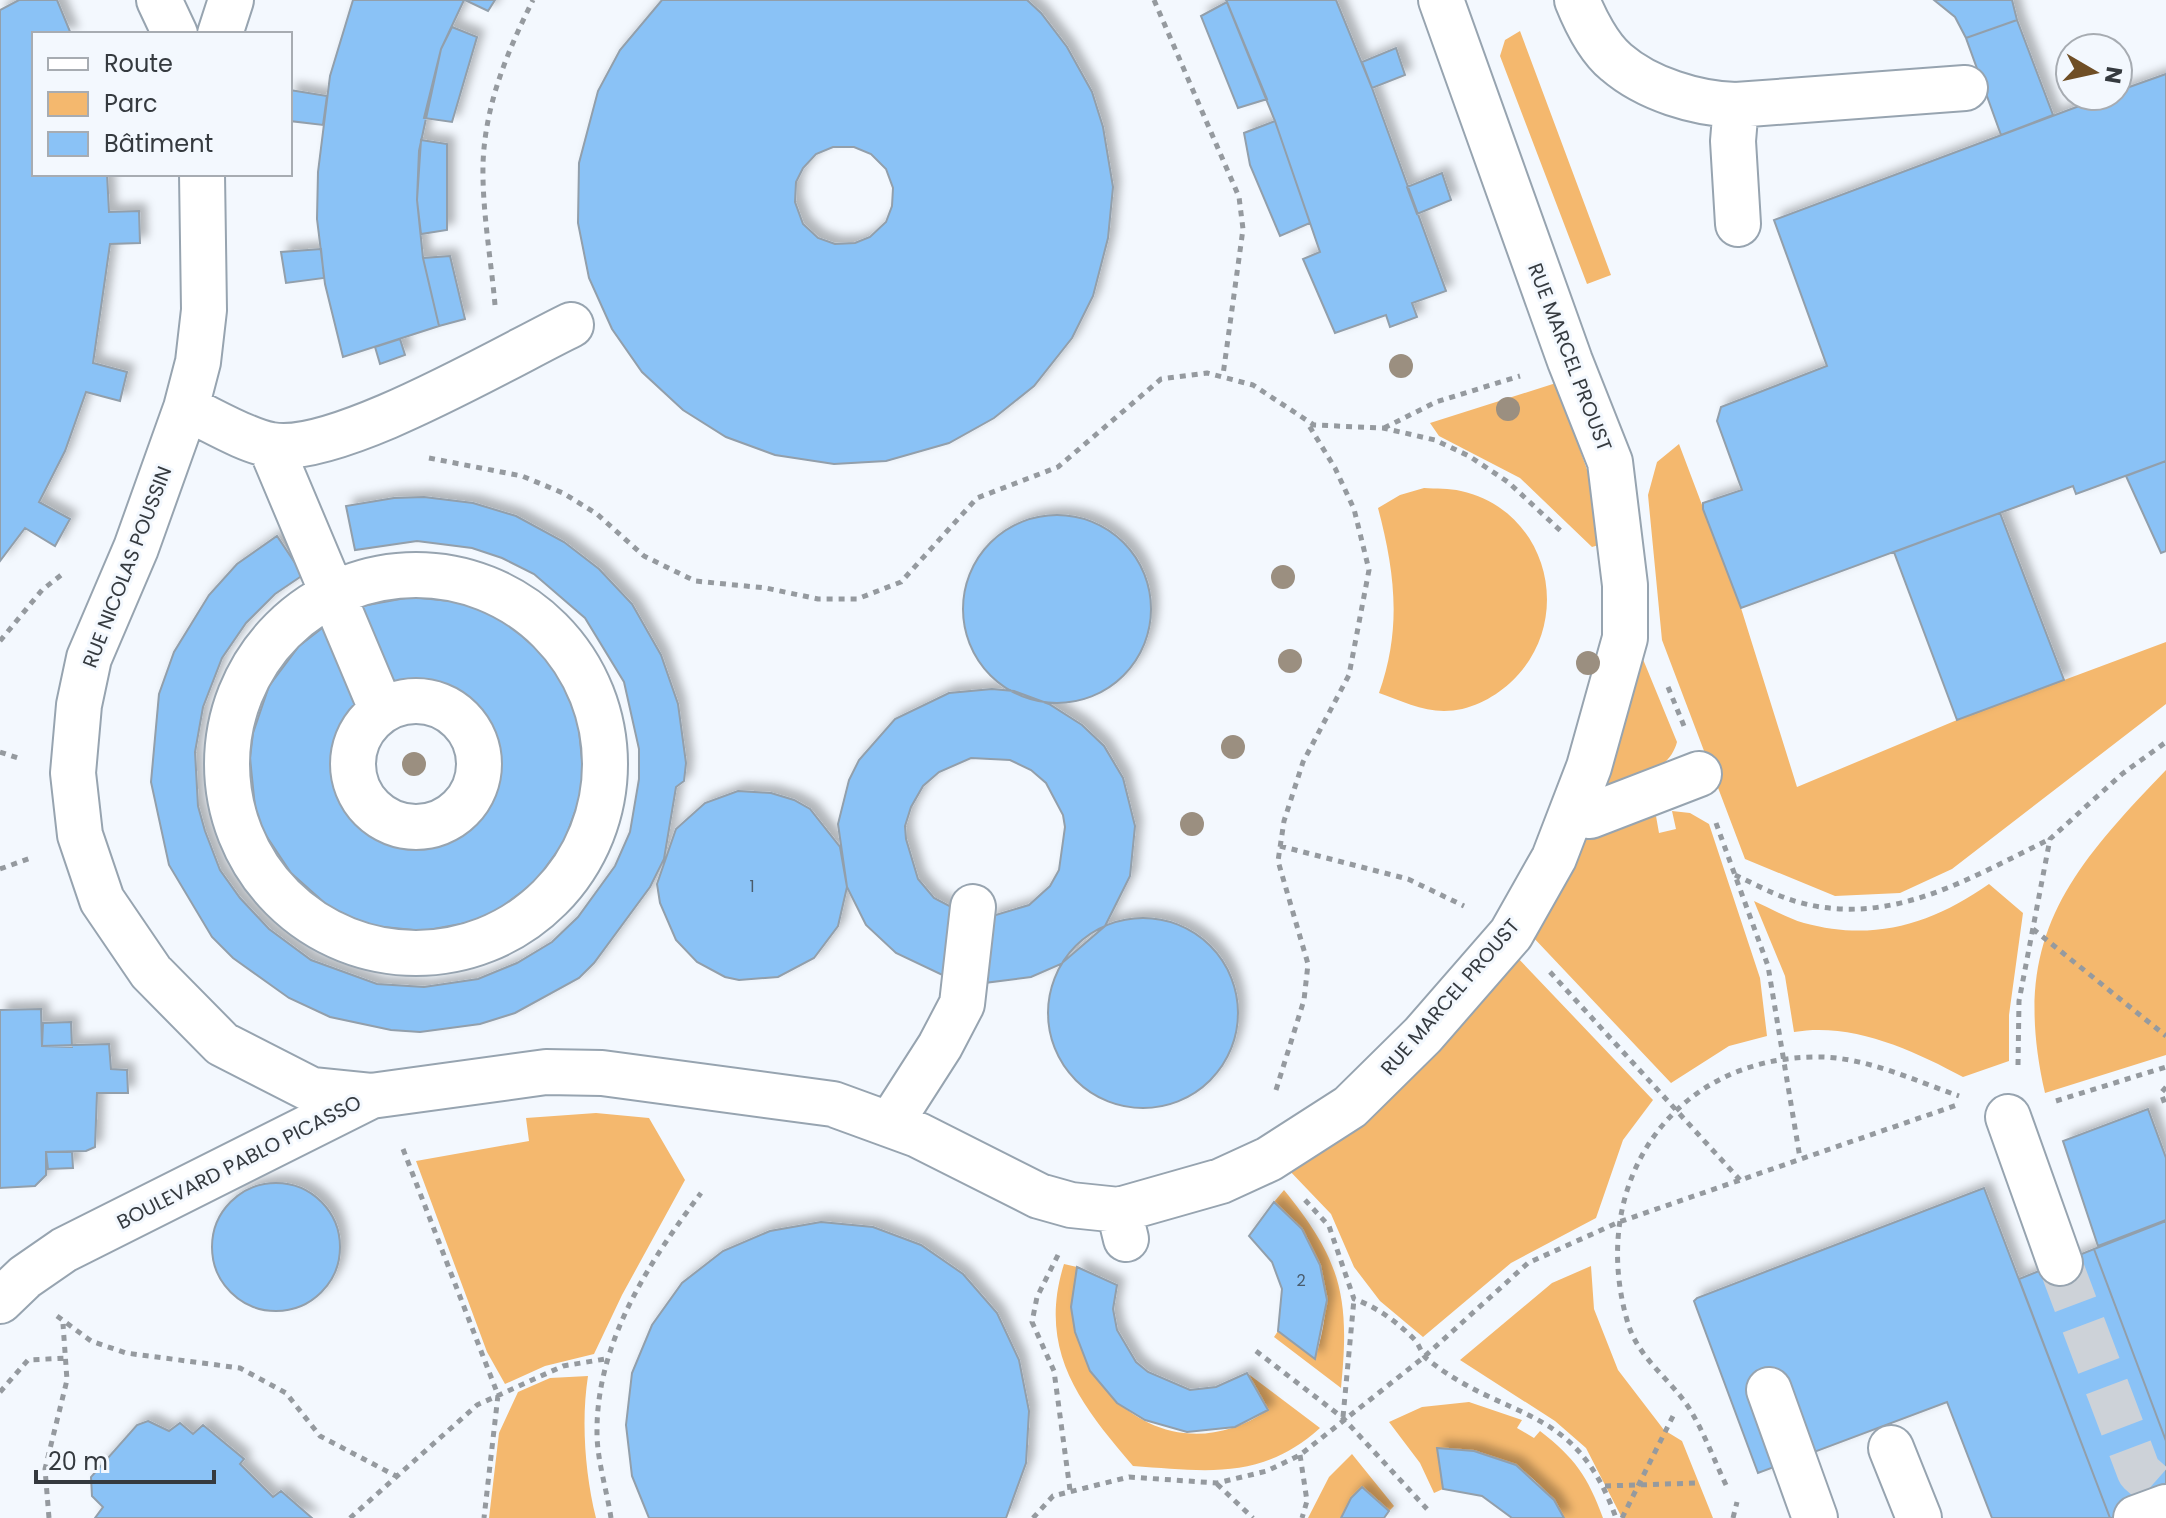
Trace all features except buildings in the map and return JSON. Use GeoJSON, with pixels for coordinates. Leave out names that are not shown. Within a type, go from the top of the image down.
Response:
{"type":"FeatureCollection","features":[{"type":"Feature","properties":{"kind":"street"},"geometry":{"type":"LineString","coordinates":[[159,0],[174,32]]}},
{"type":"Feature","properties":{"kind":"street"},"geometry":{"type":"LineString","coordinates":[[221,32],[231,0]]}},
{"type":"Feature","properties":{"kind":"street","name":"RUE MARCEL PROUST"},"geometry":{"type":"LineString","coordinates":[[1122,1224],[1269,1159],[1350,1107],[1423,1035],[1511,934],[1554,858],[1572,812],[1589,767],[1625,638],[1625,585],[1610,462],[1570,361],[1441,0]]}},
{"type":"Feature","properties":{"kind":"street"},"geometry":{"type":"LineString","coordinates":[[1577,0],[1585,19],[1615,62],[1660,87],[1707,104],[1736,105],[1965,88]]}},
{"type":"Feature","properties":{"kind":"street"},"geometry":{"type":"LineString","coordinates":[[1736,105],[1733,141],[1738,224]]}},
{"type":"Feature","properties":{"kind":"street","name":"RUE NICOLAS POUSSIN"},"geometry":{"type":"LineString","coordinates":[[202,176],[204,310],[198,362],[186,408],[136,548],[89,658],[79,705],[73,773],[80,835],[102,900],[151,972],[187,1013],[222,1044],[312,1090],[371,1096]]}},
{"type":"Feature","properties":{"kind":"street"},"geometry":{"type":"LineString","coordinates":[[186,408],[270,445],[306,444],[346,433],[571,325]]}},
{"type":"Feature","properties":{"kind":"street"},"geometry":{"type":"LineString","coordinates":[[270,445],[335,593],[382,711]]}},
{"type":"Feature","properties":{"kind":"street"},"geometry":{"type":"LineString","coordinates":[[408,574],[450,577],[491,589],[528,610],[559,639],[583,674],[598,714],[606,756],[602,798],[591,839],[569,876],[541,907],[506,931],[466,947],[424,953],[383,951],[341,939],[305,918],[273,889],[250,854],[234,815],[227,773],[230,730],[242,690],[264,653],[292,621],[335,593],[366,581],[408,574]]}},
{"type":"Feature","properties":{"kind":"street"},"geometry":{"type":"LineString","coordinates":[[1572,812],[1590,816],[1699,774]]}},
{"type":"Feature","properties":{"kind":"street"},"geometry":{"type":"LineString","coordinates":[[890,1124],[940,1046],[962,1004],[973,907]]}},
{"type":"Feature","properties":{"kind":"street","name":"BOULEVARD PABLO PICASSO"},"geometry":{"type":"LineString","coordinates":[[0,1301],[25,1277],[64,1250],[371,1096],[546,1072],[602,1073],[833,1104],[890,1124],[1039,1196],[1122,1224]]}},
{"type":"Feature","properties":{"kind":"street"},"geometry":{"type":"LineString","coordinates":[[1990,1109],[2060,1263]]}},
{"type":"Feature","properties":{"kind":"street"},"geometry":{"type":"LineString","coordinates":[[1769,1390],[1813,1513]]}},
{"type":"Feature","properties":{"kind":"street"},"geometry":{"type":"LineString","coordinates":[[1891,1448],[1919,1518]]}},
{"type":"Feature","properties":{"kind":"street"},"geometry":{"type":"LineString","coordinates":[[2136,1518],[2166,1507]]}},
{"type":"Feature","properties":{"kind":"path"},"geometry":{"type":"LineString","coordinates":[[500,360],[483,165],[491,104],[510,47],[533,0]]}},
{"type":"Feature","properties":{"kind":"path"},"geometry":{"type":"LineString","coordinates":[[1154,0],[1239,197],[1242,240],[1223,375]]}},
{"type":"Feature","properties":{"kind":"path"},"geometry":{"type":"LineString","coordinates":[[1383,428],[1436,402],[1570,361]]}},
{"type":"Feature","properties":{"kind":"path"},"geometry":{"type":"LineString","coordinates":[[417,457],[443,459],[522,476],[563,493],[597,514],[644,556],[695,581],[766,588],[818,599],[857,599],[901,582],[977,498],[1058,467],[1161,379],[1191,372],[1223,375],[1253,385],[1307,422],[1335,468],[1354,509],[1369,570],[1349,675],[1303,762],[1280,846],[1278,861],[1308,964],[1304,1000],[1272,1101]]}},
{"type":"Feature","properties":{"kind":"path"},"geometry":{"type":"LineString","coordinates":[[1307,422],[1383,428],[1435,440],[1469,456],[1508,482],[1574,542]]}},
{"type":"Feature","properties":{"kind":"path"},"geometry":{"type":"LineString","coordinates":[[0,641],[42,590],[76,563]]}},
{"type":"Feature","properties":{"kind":"path"},"geometry":{"type":"LineString","coordinates":[[1734,875],[1796,901],[1820,906],[1870,908],[1933,896],[2050,839],[2122,774],[2166,742]]}},
{"type":"Feature","properties":{"kind":"path"},"geometry":{"type":"LineString","coordinates":[[1990,1109],[2020,1051],[2019,1001],[2050,839]]}},
{"type":"Feature","properties":{"kind":"path"},"geometry":{"type":"LineString","coordinates":[[1280,846],[1408,879],[1472,910]]}},
{"type":"Feature","properties":{"kind":"path"},"geometry":{"type":"LineString","coordinates":[[0,869],[45,852]]}},
{"type":"Feature","properties":{"kind":"path"},"geometry":{"type":"LineString","coordinates":[[2033,929],[2166,1036]]}},
{"type":"Feature","properties":{"kind":"path"},"geometry":{"type":"LineString","coordinates":[[1756,937],[1768,966],[1800,1158]]}},
{"type":"Feature","properties":{"kind":"path"},"geometry":{"type":"LineString","coordinates":[[1541,962],[1740,1180]]}},
{"type":"Feature","properties":{"kind":"path"},"geometry":{"type":"LineString","coordinates":[[1726,1485],[1689,1408],[1635,1345],[1621,1296],[1619,1222],[1627,1188],[1643,1147],[1677,1111],[1729,1074],[1749,1065],[1785,1058],[1838,1059],[1990,1109]]}},
{"type":"Feature","properties":{"kind":"path"},"geometry":{"type":"LineString","coordinates":[[1033,1518],[1053,1496],[1070,1490],[1129,1477],[1217,1483],[1267,1471],[1300,1455],[1424,1357],[1528,1263],[1619,1222],[1800,1158],[2166,1067]]}},
{"type":"Feature","properties":{"kind":"path"},"geometry":{"type":"LineString","coordinates":[[2166,1087],[2161,1093],[2166,1107]]}},
{"type":"Feature","properties":{"kind":"path"},"geometry":{"type":"LineString","coordinates":[[403,1149],[498,1395],[484,1518]]}},
{"type":"Feature","properties":{"kind":"path"},"geometry":{"type":"LineString","coordinates":[[611,1518],[597,1433],[605,1359],[629,1307],[670,1233],[701,1193]]}},
{"type":"Feature","properties":{"kind":"path"},"geometry":{"type":"LineString","coordinates":[[1299,1194],[1329,1226],[1354,1299],[1343,1418]]}},
{"type":"Feature","properties":{"kind":"path"},"geometry":{"type":"LineString","coordinates":[[1064,1241],[1037,1297],[1032,1322],[1054,1371],[1070,1490]]}},
{"type":"Feature","properties":{"kind":"path"},"geometry":{"type":"LineString","coordinates":[[1354,1299],[1375,1306],[1416,1341],[1424,1357],[1473,1388],[1551,1425],[1582,1452],[1605,1486],[1619,1518]]}},
{"type":"Feature","properties":{"kind":"path"},"geometry":{"type":"LineString","coordinates":[[49,1518],[45,1469],[60,1419],[68,1358],[63,1323],[91,1341],[126,1353],[240,1368],[286,1393],[320,1436],[396,1476]]}},
{"type":"Feature","properties":{"kind":"path"},"geometry":{"type":"LineString","coordinates":[[1256,1351],[1343,1418],[1427,1509]]}},
{"type":"Feature","properties":{"kind":"path"},"geometry":{"type":"LineString","coordinates":[[0,1392],[28,1360],[68,1358]]}},
{"type":"Feature","properties":{"kind":"path"},"geometry":{"type":"LineString","coordinates":[[350,1518],[477,1405],[563,1366],[605,1359]]}},
{"type":"Feature","properties":{"kind":"path"},"geometry":{"type":"LineString","coordinates":[[1619,1518],[1673,1416]]}},
{"type":"Feature","properties":{"kind":"path"},"geometry":{"type":"LineString","coordinates":[[1300,1455],[1307,1501],[1302,1518]]}},
{"type":"Feature","properties":{"kind":"path"},"geometry":{"type":"LineString","coordinates":[[1217,1483],[1253,1518]]}},
{"type":"Feature","properties":{"kind":"path"},"geometry":{"type":"LineString","coordinates":[[1605,1486],[1698,1483]]}},
{"type":"Feature","properties":{"kind":"path"},"geometry":{"type":"LineString","coordinates":[[1733,1518],[1737,1502]]}},
{"type":"Feature","properties":{"kind":"green space"},"geometry":{"type":"Polygon","coordinates":[[[1520,31],[1611,275],[1587,284],[1500,56],[1505,40],[1520,31]]]}},
{"type":"Feature","properties":{"kind":"green space"},"geometry":{"type":"Polygon","coordinates":[[[1556,383],[1594,489],[1602,544],[1592,547],[1520,478],[1439,436],[1430,423],[1556,383]]]}},
{"type":"Feature","properties":{"kind":"green space"},"geometry":{"type":"Polygon","coordinates":[[[1679,444],[1741,608],[1797,787],[1957,720],[2166,642],[2166,704],[1952,869],[1900,893],[1835,896],[1745,859],[1662,640],[1648,495],[1657,462],[1679,444]]]}},
{"type":"Feature","properties":{"kind":"green space"},"geometry":{"type":"Polygon","coordinates":[[[1424,488],[1461,491],[1491,503],[1515,521],[1533,545],[1544,572],[1547,601],[1543,630],[1530,658],[1510,683],[1480,703],[1444,711],[1411,705],[1379,693],[1391,646],[1394,600],[1389,555],[1378,508],[1400,495],[1424,488]]]}},
{"type":"Feature","properties":{"kind":"green space"},"geometry":{"type":"Polygon","coordinates":[[[1640,652],[1677,742],[1665,762],[1655,769],[1597,789],[1640,652]]]}},
{"type":"Feature","properties":{"kind":"green space"},"geometry":{"type":"Polygon","coordinates":[[[2166,770],[2166,1055],[2045,1093],[2036,1040],[2035,993],[2042,951],[2055,914],[2100,843],[2166,770]]]}},
{"type":"Feature","properties":{"kind":"green space"},"geometry":{"type":"Polygon","coordinates":[[[1672,811],[1690,813],[1709,824],[1760,978],[1767,1036],[1729,1046],[1671,1083],[1531,935],[1578,839],[1656,816],[1659,833],[1676,829],[1672,811]]]}},
{"type":"Feature","properties":{"kind":"green space"},"geometry":{"type":"Polygon","coordinates":[[[1989,884],[2023,913],[2009,1015],[2009,1061],[1963,1077],[1903,1048],[1860,1035],[1816,1030],[1794,1032],[1785,976],[1754,901],[1804,923],[1854,931],[1878,930],[1901,926],[1946,910],[1989,884]]]}},
{"type":"Feature","properties":{"kind":"green space"},"geometry":{"type":"Polygon","coordinates":[[[1516,956],[1653,1100],[1623,1140],[1596,1218],[1511,1263],[1423,1337],[1380,1301],[1354,1267],[1331,1214],[1286,1167],[1516,956]]]}},
{"type":"Feature","properties":{"kind":"green space"},"geometry":{"type":"Polygon","coordinates":[[[596,1113],[649,1118],[685,1180],[622,1295],[594,1354],[545,1366],[505,1384],[487,1352],[416,1161],[529,1141],[526,1118],[596,1113]]]}},
{"type":"Feature","properties":{"kind":"green space"},"geometry":{"type":"Polygon","coordinates":[[[1284,1190],[1319,1238],[1338,1282],[1344,1329],[1341,1388],[1274,1337],[1278,1331],[1315,1358],[1325,1313],[1322,1273],[1315,1254],[1291,1219],[1274,1202],[1284,1190]]]}},
{"type":"Feature","properties":{"kind":"green space"},"geometry":{"type":"Polygon","coordinates":[[[1064,1264],[1077,1267],[1074,1309],[1082,1347],[1100,1381],[1125,1408],[1156,1426],[1191,1434],[1229,1429],[1268,1410],[1247,1373],[1320,1428],[1298,1445],[1254,1465],[1209,1470],[1133,1466],[1096,1420],[1068,1374],[1056,1323],[1057,1295],[1064,1264]]]}},
{"type":"Feature","properties":{"kind":"green space"},"geometry":{"type":"Polygon","coordinates":[[[1591,1266],[1594,1309],[1618,1370],[1664,1430],[1682,1441],[1713,1518],[1622,1518],[1586,1448],[1555,1421],[1460,1360],[1552,1283],[1591,1266]]]}},
{"type":"Feature","properties":{"kind":"green space"},"geometry":{"type":"Polygon","coordinates":[[[588,1376],[585,1447],[596,1518],[489,1518],[499,1433],[518,1392],[550,1378],[588,1376]]]}},
{"type":"Feature","properties":{"kind":"green space"},"geometry":{"type":"Polygon","coordinates":[[[1469,1402],[1522,1420],[1517,1428],[1534,1438],[1540,1431],[1552,1441],[1579,1469],[1603,1518],[1564,1518],[1552,1500],[1526,1473],[1495,1458],[1458,1450],[1437,1448],[1443,1489],[1434,1493],[1420,1463],[1389,1422],[1422,1407],[1469,1402]]]}},
{"type":"Feature","properties":{"kind":"green space"},"geometry":{"type":"Polygon","coordinates":[[[1352,1454],[1394,1506],[1389,1511],[1362,1487],[1351,1498],[1341,1518],[1308,1518],[1329,1477],[1352,1454]]]}},
{"type":"Feature","properties":{"kind":"tunnel"},"geometry":{"type":"LineString","coordinates":[[2060,1263],[2139,1472],[2166,1496]]}}]}
